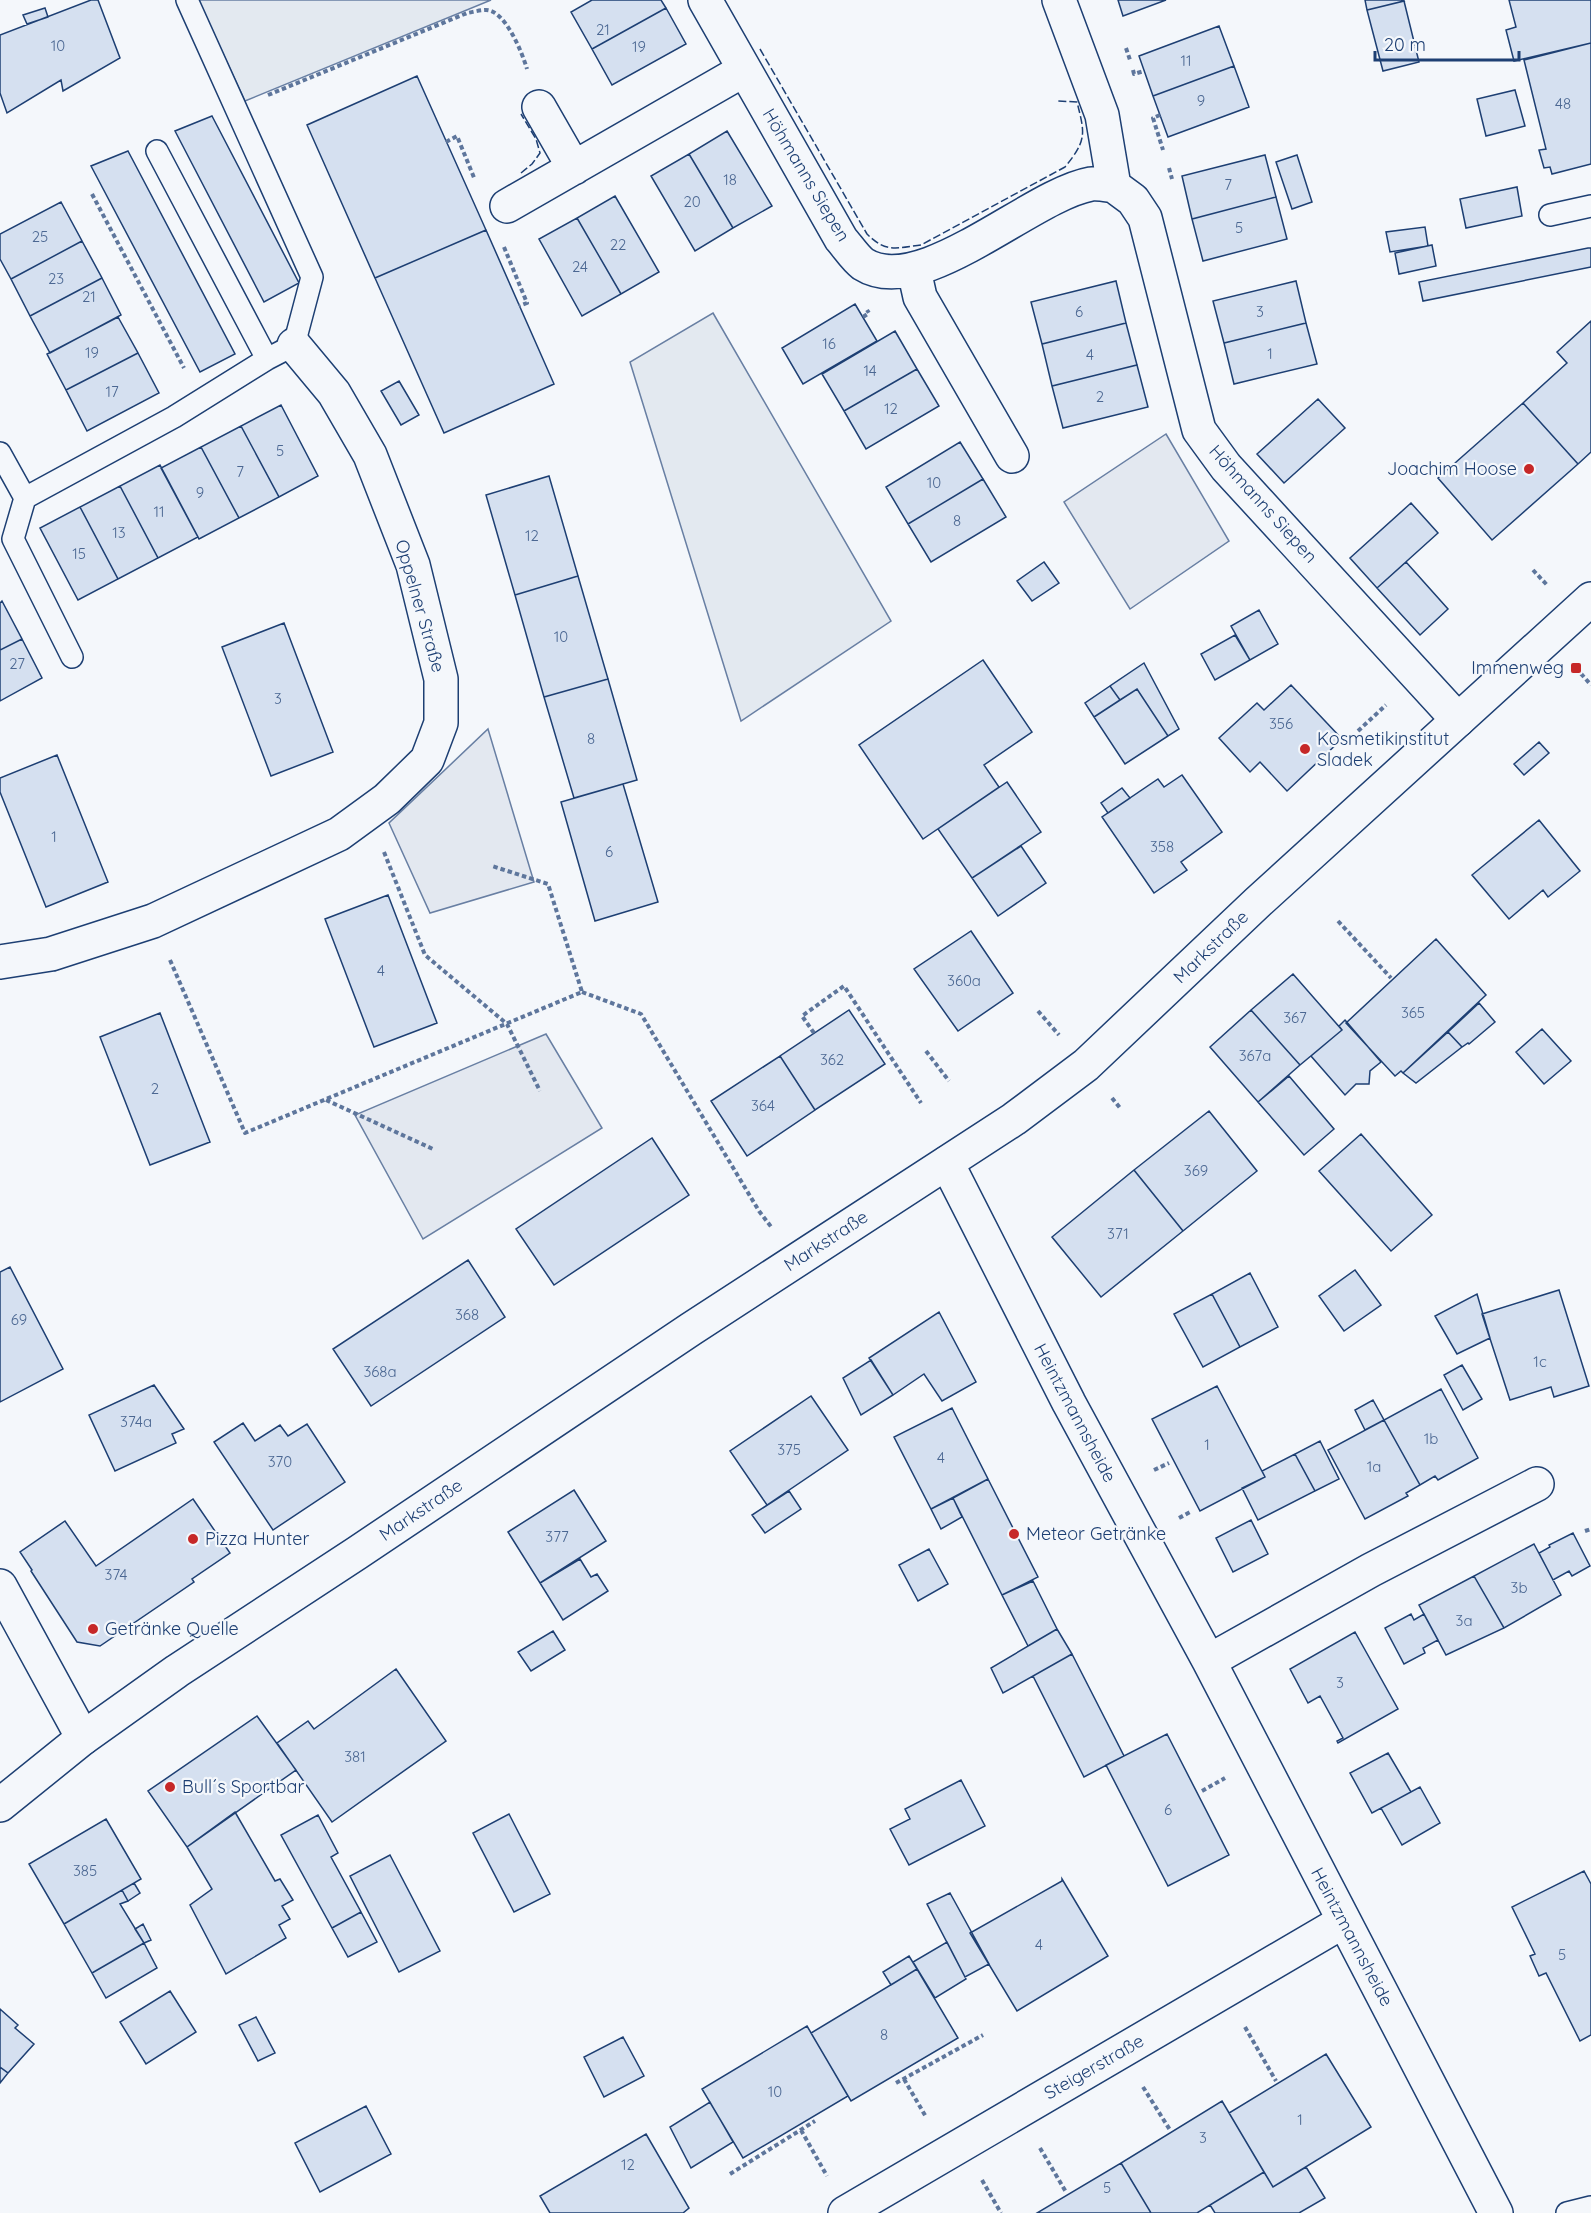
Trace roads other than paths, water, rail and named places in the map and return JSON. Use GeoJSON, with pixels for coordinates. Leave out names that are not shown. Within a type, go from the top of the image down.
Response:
{"type":"FeatureCollection","features":[{"type":"Feature","properties":{"kind":"street","name":"Höhmanns Siepen"},"geometry":{"type":"LineString","coordinates":[[705,0],[836,229],[862,264],[885,271],[914,270],[938,261],[1061,195],[1092,183],[1114,186],[1133,200],[1145,218],[1199,430],[1226,466],[1458,720]]}},
{"type":"Feature","properties":{"kind":"street"},"geometry":{"type":"LineString","coordinates":[[1059,0],[1102,116],[1114,186]]}},
{"type":"Feature","properties":{"kind":"street"},"geometry":{"type":"LineString","coordinates":[[507,206],[744,70]]}},
{"type":"Feature","properties":{"kind":"street"},"geometry":{"type":"LineString","coordinates":[[539,106],[574,168]]}},
{"type":"Feature","properties":{"kind":"street"},"geometry":{"type":"LineString","coordinates":[[914,270],[920,297],[1012,456]]}},
{"type":"Feature","properties":{"kind":"street","name":"Oppelner Straße"},"geometry":{"type":"LineString","coordinates":[[0,963],[51,954],[153,921],[339,834],[387,799],[427,760],[441,723],[441,679],[413,566],[370,455],[334,393],[281,352]]}},
{"type":"Feature","properties":{"kind":"street","name":"Markstraße"},"geometry":{"type":"LineString","coordinates":[[0,1805],[83,1738],[177,1671],[672,1342],[1014,1119],[1086,1065],[1258,902],[1591,599]]}},
{"type":"Feature","properties":{"kind":"street","name":"Heintzmannsheide"},"geometry":{"type":"LineString","coordinates":[[946,1163],[1063,1392],[1209,1661],[1497,2213]]}},
{"type":"Feature","properties":{"kind":"street"},"geometry":{"type":"LineString","coordinates":[[1209,1661],[1371,1570],[1537,1484]]}},
{"type":"Feature","properties":{"kind":"street"},"geometry":{"type":"LineString","coordinates":[[0,1586],[83,1738]]}},
{"type":"Feature","properties":{"kind":"street","name":"Steigerstraße"},"geometry":{"type":"LineString","coordinates":[[846,2212],[1344,1921]]}},
{"type":"Feature","properties":{"kind":"lane"},"geometry":{"type":"LineString","coordinates":[[72,657],[13,539],[25,498],[201,401],[281,352],[312,277],[187,0]]}},
{"type":"Feature","properties":{"kind":"lane"},"geometry":{"type":"LineString","coordinates":[[157,151],[281,352]]}},
{"type":"Feature","properties":{"kind":"lane"},"geometry":{"type":"LineString","coordinates":[[1551,215],[1591,206]]}},
{"type":"Feature","properties":{"kind":"lane"},"geometry":{"type":"LineString","coordinates":[[0,453],[25,498]]}},
{"type":"Feature","properties":{"kind":"lane"},"geometry":{"type":"LineString","coordinates":[[1567,2213],[1591,2207]]}},
{"type":"Feature","properties":{"kind":"place","name":"Joachim Hoose"},"geometry":{"type":"Point","coordinates":[1529,469]}},
{"type":"Feature","properties":{"kind":"place","name":"Immenweg"},"geometry":{"type":"Point","coordinates":[1576,668]}},
{"type":"Feature","properties":{"kind":"place","name":"Kosmetikinstitut Sladek"},"geometry":{"type":"Point","coordinates":[1305,749]}},
{"type":"Feature","properties":{"kind":"place","name":"Meteor Getränke"},"geometry":{"type":"Point","coordinates":[1014,1534]}},
{"type":"Feature","properties":{"kind":"place","name":"Pizza Hunter"},"geometry":{"type":"Point","coordinates":[193,1539]}},
{"type":"Feature","properties":{"kind":"place","name":"Getränke Quelle"},"geometry":{"type":"Point","coordinates":[93,1629]}},
{"type":"Feature","properties":{"kind":"place","name":"Bull´s Sportbar"},"geometry":{"type":"Point","coordinates":[170,1787]}}]}
